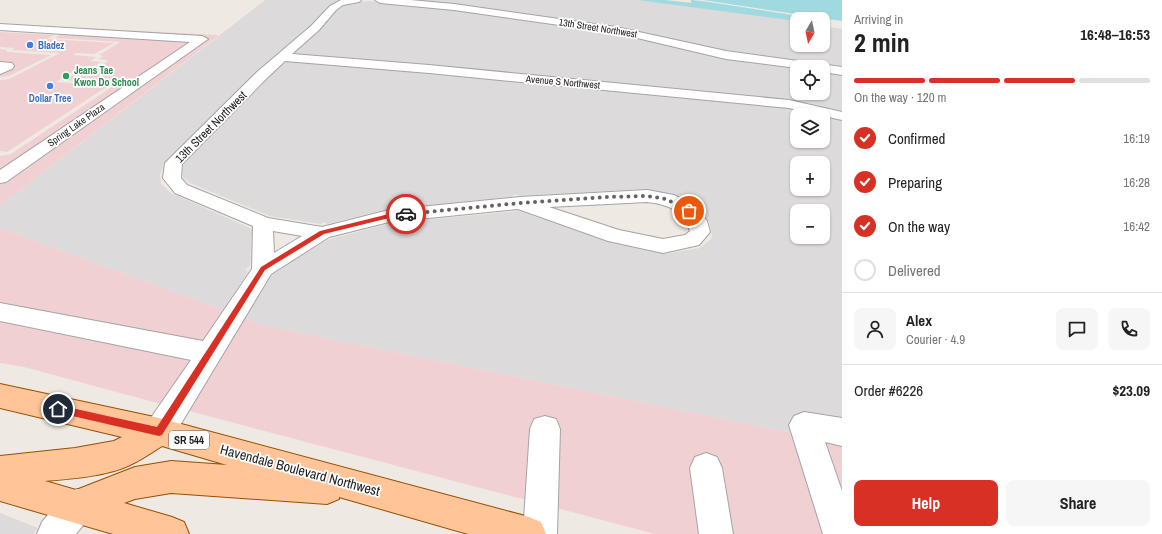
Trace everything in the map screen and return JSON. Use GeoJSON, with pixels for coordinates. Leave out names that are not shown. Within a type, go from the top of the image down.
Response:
{"type":"FeatureCollection","features":[{"type":"Feature","properties":{"kind":"main road","name":"Havendale Boulevard Northwest"},"geometry":{"type":"LineString","coordinates":[[0,396],[159,432],[529,534]]}},
{"type":"Feature","properties":{"kind":"main road"},"geometry":{"type":"LineString","coordinates":[[0,471],[75,463],[119,455],[159,432]]}},
{"type":"Feature","properties":{"kind":"main road"},"geometry":{"type":"LineString","coordinates":[[77,506],[135,483],[171,477],[376,491]]}},
{"type":"Feature","properties":{"kind":"main road"},"geometry":{"type":"LineString","coordinates":[[0,485],[77,506],[152,531]]}},
{"type":"Feature","properties":{"kind":"street","name":"13th Street Northwest"},"geometry":{"type":"LineString","coordinates":[[322,233],[264,223],[181,189],[172,181],[171,173],[174,163],[180,156],[315,28],[333,8],[340,3],[356,0]]}},
{"type":"Feature","properties":{"kind":"street","name":"13th Street Northwest"},"geometry":{"type":"LineString","coordinates":[[380,0],[461,8],[616,30],[726,55],[790,64]]}},
{"type":"Feature","properties":{"kind":"street","name":"Spring Lake Plaza"},"geometry":{"type":"LineString","coordinates":[[0,27],[202,40],[152,72],[0,178]]}},
{"type":"Feature","properties":{"kind":"street","name":"Avenue S Northwest"},"geometry":{"type":"LineString","coordinates":[[283,57],[429,69],[789,104],[842,116]]}},
{"type":"Feature","properties":{"kind":"street"},"geometry":{"type":"LineString","coordinates":[[0,66],[8,66],[0,70]]}},
{"type":"Feature","properties":{"kind":"street"},"geometry":{"type":"LineString","coordinates":[[830,69],[842,71]]}},
{"type":"Feature","properties":{"kind":"street"},"geometry":{"type":"LineString","coordinates":[[159,432],[263,269],[322,233],[389,216],[520,203],[608,197],[654,197],[666,199],[689,211],[697,221],[700,232],[692,240],[663,246],[615,236],[520,203]]}},
{"type":"Feature","properties":{"kind":"street"},"geometry":{"type":"LineString","coordinates":[[263,269],[264,223]]}},
{"type":"Feature","properties":{"kind":"street"},"geometry":{"type":"LineString","coordinates":[[0,312],[210,353]]}},
{"type":"Feature","properties":{"kind":"street"},"geometry":{"type":"LineString","coordinates":[[840,534],[804,425],[842,432]]}},
{"type":"Feature","properties":{"kind":"street"},"geometry":{"type":"LineString","coordinates":[[540,534],[545,429]]}},
{"type":"Feature","properties":{"kind":"street"},"geometry":{"type":"LineString","coordinates":[[706,468],[716,534]]}},
{"type":"Feature","properties":{"kind":"street"},"geometry":{"type":"LineString","coordinates":[[54,534],[77,506]]}},
{"type":"Feature","properties":{"kind":"shaded area"},"geometry":{"type":"Polygon","coordinates":[[[265,0],[345,0],[335,3],[328,8],[309,28],[256,75],[164,163],[160,174],[161,184],[171,193],[252,229],[250,266],[245,269],[248,272],[223,310],[0,228],[0,206],[265,0]]]}},
{"type":"Feature","properties":{"kind":"shaded area"},"geometry":{"type":"Polygon","coordinates":[[[401,0],[637,0],[785,19],[790,20],[790,52],[830,52],[830,27],[842,29],[842,68],[830,66],[830,60],[790,61],[738,54],[671,40],[401,0]]]}},
{"type":"Feature","properties":{"kind":"shaded area"},"geometry":{"type":"Polygon","coordinates":[[[370,1],[441,7],[615,32],[790,66],[790,100],[830,100],[830,72],[842,73],[842,113],[830,110],[830,108],[821,108],[787,100],[292,55],[338,8],[344,4],[370,1]]]}},
{"type":"Feature","properties":{"kind":"shaded area"},"geometry":{"type":"Polygon","coordinates":[[[0,24],[219,35],[0,206],[0,156],[11,154],[115,85],[112,83],[65,80],[81,70],[93,70],[107,62],[107,60],[99,59],[103,56],[99,55],[120,42],[55,38],[60,35],[0,30],[0,24]]]}},
{"type":"Feature","properties":{"kind":"shaded area"},"geometry":{"type":"Polygon","coordinates":[[[0,32],[54,35],[47,39],[114,43],[94,54],[76,53],[73,55],[96,57],[90,61],[101,62],[91,68],[80,67],[56,82],[108,86],[7,152],[0,151],[0,80],[9,79],[60,53],[12,50],[15,48],[0,47],[0,32]]]}},
{"type":"Feature","properties":{"kind":"shaded area"},"geometry":{"type":"Polygon","coordinates":[[[0,49],[7,50],[6,51],[8,52],[51,55],[9,76],[0,77],[0,49]]]}},
{"type":"Feature","properties":{"kind":"shaded area"},"geometry":{"type":"Polygon","coordinates":[[[286,60],[428,72],[791,108],[790,148],[830,148],[830,117],[842,120],[842,443],[261,325],[245,318],[273,273],[327,240],[391,223],[519,211],[612,243],[664,254],[700,248],[711,239],[712,234],[709,222],[699,210],[685,200],[666,193],[644,189],[521,196],[514,194],[512,197],[388,209],[327,224],[325,222],[321,224],[270,216],[190,183],[183,177],[182,171],[184,162],[286,60]]]}},
{"type":"Feature","properties":{"kind":"shaded area"},"geometry":{"type":"Polygon","coordinates":[[[0,228],[223,310],[161,404],[24,367],[0,363],[0,228]]]}},
{"type":"Feature","properties":{"kind":"shaded area"},"geometry":{"type":"Polygon","coordinates":[[[245,318],[261,325],[842,443],[842,534],[655,534],[189,411],[245,318]]]}},
{"type":"Feature","properties":{"kind":"shaded area"},"geometry":{"type":"Polygon","coordinates":[[[0,513],[38,528],[33,534],[0,534],[0,513]]]}},
{"type":"Feature","properties":{"kind":"water"},"geometry":{"type":"Polygon","coordinates":[[[637,0],[665,0],[692,3],[690,1],[692,0],[709,2],[790,15],[790,20],[637,0]]]}},
{"type":"Feature","properties":{"kind":"water"},"geometry":{"type":"Polygon","coordinates":[[[703,0],[842,0],[842,21],[830,19],[830,12],[790,13],[703,0]]]}},
{"type":"Feature","properties":{"kind":"way so far"},"geometry":{"type":"LineString","coordinates":[[406,214],[520,203],[647,196],[666,199],[689,211]]}},
{"type":"Feature","properties":{"kind":"place","name":"Bladez"},"geometry":{"type":"Point","coordinates":[30,45]}},
{"type":"Feature","properties":{"kind":"place","name":"Jeans Tae Kwon Do School"},"geometry":{"type":"Point","coordinates":[66,76]}},
{"type":"Feature","properties":{"kind":"place","name":"Dollar Tree"},"geometry":{"type":"Point","coordinates":[50,86]}},
{"type":"Feature","properties":{"kind":"route"},"geometry":{"type":"LineString","coordinates":[[58,409],[159,432],[263,269],[322,233],[389,216],[406,214]]}}]}
